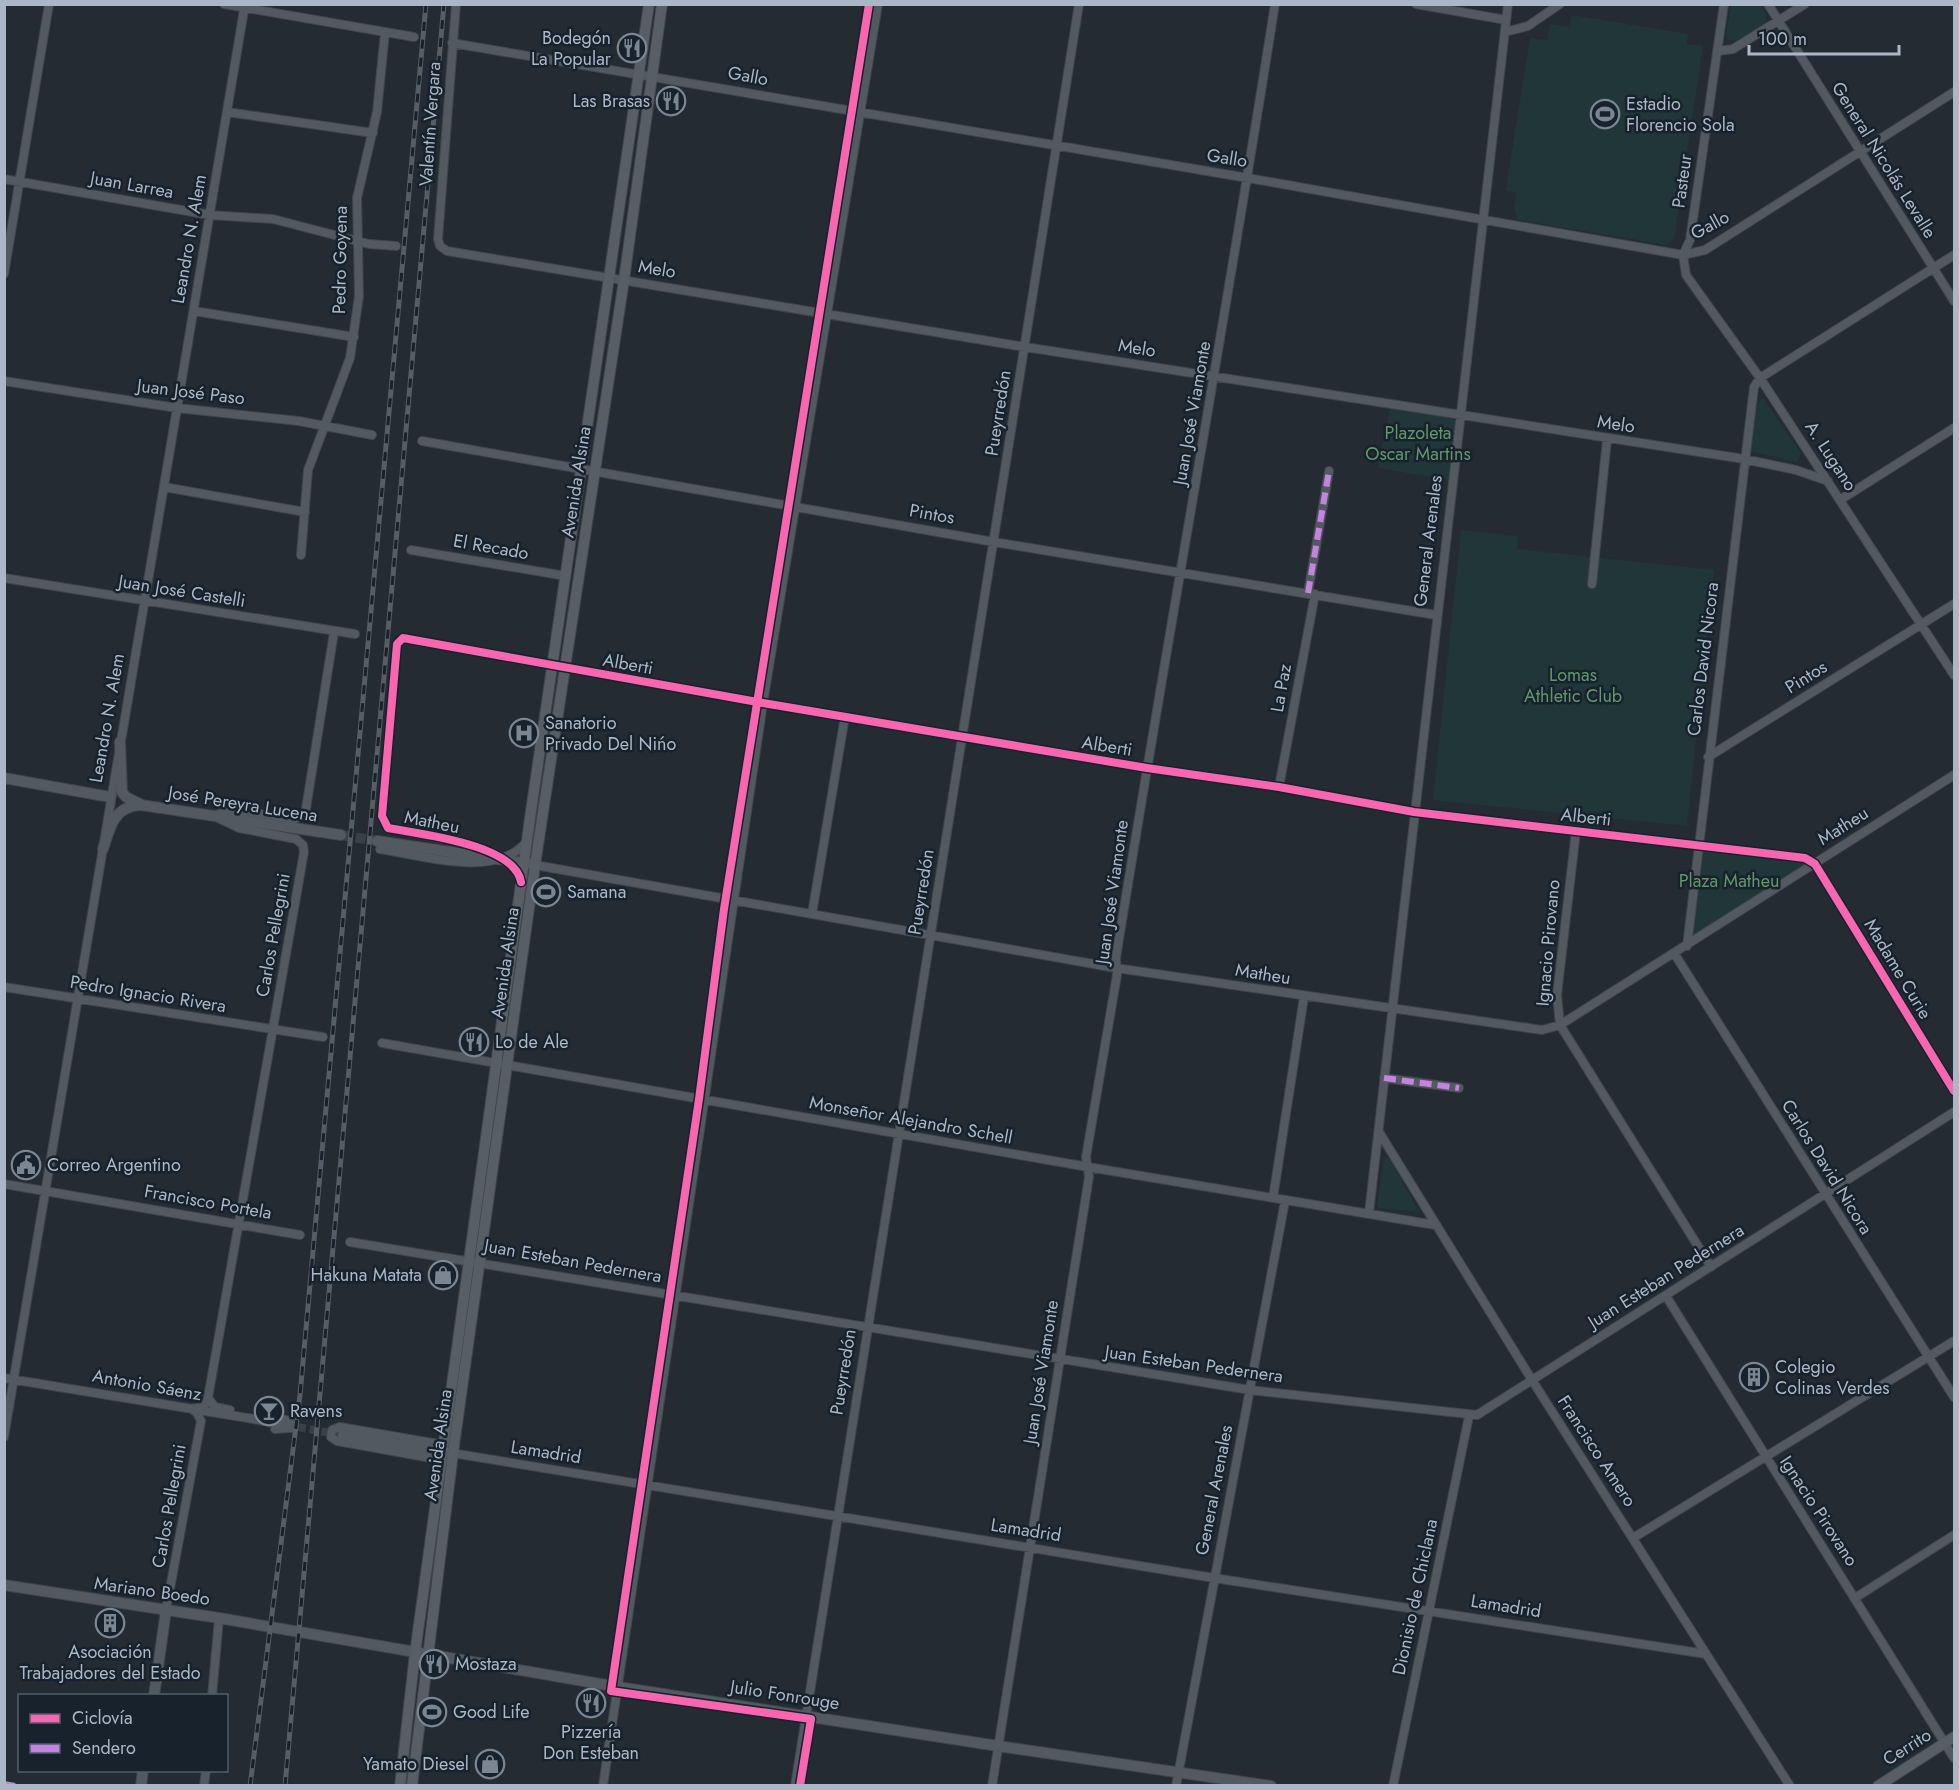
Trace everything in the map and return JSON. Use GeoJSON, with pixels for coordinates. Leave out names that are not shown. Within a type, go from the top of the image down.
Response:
{"type":"FeatureCollection","features":[{"type":"Feature","properties":{"kind":"main road","name":"Avenida Alsina"},"geometry":{"type":"LineString","coordinates":[[502,1064],[521,882],[530,864],[527,841],[649,4]]}},
{"type":"Feature","properties":{"kind":"main road","name":"Avenida Alsina"},"geometry":{"type":"LineString","coordinates":[[400,1785],[416,1653],[475,1261],[530,864],[565,669],[624,280],[662,4]]}},
{"type":"Feature","properties":{"kind":"main road","name":"Avenida Alsina"},"geometry":{"type":"LineString","coordinates":[[412,1785],[428,1655],[446,1453]]}},
{"type":"Feature","properties":{"kind":"main road","name":"Cerrito"},"geometry":{"type":"LineString","coordinates":[[1878,1785],[1950,1740]]}},
{"type":"Feature","properties":{"kind":"street"},"geometry":{"type":"LineString","coordinates":[[4,274],[49,4]]}},
{"type":"Feature","properties":{"kind":"street"},"geometry":{"type":"LineString","coordinates":[[224,4],[414,37]]}},
{"type":"Feature","properties":{"kind":"street","name":"Valentín Vergara"},"geometry":{"type":"LineString","coordinates":[[440,246],[438,239],[456,4]]}},
{"type":"Feature","properties":{"kind":"street"},"geometry":{"type":"LineString","coordinates":[[603,1785],[704,1100],[736,901],[763,703],[878,4]]}},
{"type":"Feature","properties":{"kind":"street","name":"Pueyrredón"},"geometry":{"type":"LineString","coordinates":[[795,1785],[1079,4]]}},
{"type":"Feature","properties":{"kind":"street","name":"Juan José Viamonte"},"geometry":{"type":"LineString","coordinates":[[992,1785],[1089,1177],[1086,1157],[1147,768],[1216,377],[1275,4]]}},
{"type":"Feature","properties":{"kind":"street"},"geometry":{"type":"LineString","coordinates":[[1416,4],[1506,20]]}},
{"type":"Feature","properties":{"kind":"street","name":"General Arenales"},"geometry":{"type":"LineString","coordinates":[[1391,1010],[1508,4]]}},
{"type":"Feature","properties":{"kind":"street"},"geometry":{"type":"LineString","coordinates":[[1506,32],[1528,26],[1560,4]]}},
{"type":"Feature","properties":{"kind":"street","name":"Pasteur"},"geometry":{"type":"LineString","coordinates":[[1683,255],[1690,240],[1725,4]]}},
{"type":"Feature","properties":{"kind":"street","name":"General Nicolás Levalle"},"geometry":{"type":"LineString","coordinates":[[1768,4],[1954,302]]}},
{"type":"Feature","properties":{"kind":"street"},"geometry":{"type":"LineString","coordinates":[[1718,51],[1733,49],[1805,4]]}},
{"type":"Feature","properties":{"kind":"street","name":"Leandro N. Alem"},"geometry":{"type":"LineString","coordinates":[[4,1437],[16,1380],[110,797],[245,6]]}},
{"type":"Feature","properties":{"kind":"street","name":"Pedro Goyena"},"geometry":{"type":"LineString","coordinates":[[301,555],[308,470],[344,381],[354,337],[359,296],[357,198],[373,133],[385,32]]}},
{"type":"Feature","properties":{"kind":"street","name":"Gallo"},"geometry":{"type":"LineString","coordinates":[[453,43],[1483,218],[1683,255],[1705,250],[1954,92]]}},
{"type":"Feature","properties":{"kind":"street"},"geometry":{"type":"LineString","coordinates":[[227,112],[373,133]]}},
{"type":"Feature","properties":{"kind":"street","name":"Juan Larrea"},"geometry":{"type":"LineString","coordinates":[[4,179],[210,215],[282,220],[357,241],[396,246]]}},
{"type":"Feature","properties":{"kind":"street","name":"Melo"},"geometry":{"type":"LineString","coordinates":[[440,246],[447,251],[1025,347],[1607,440],[1744,459],[1796,470],[1828,482]]}},
{"type":"Feature","properties":{"kind":"street","name":"A. Lugano"},"geometry":{"type":"LineString","coordinates":[[1683,255],[1686,274],[1760,378],[1954,675]]}},
{"type":"Feature","properties":{"kind":"street"},"geometry":{"type":"LineString","coordinates":[[1760,378],[1954,255]]}},
{"type":"Feature","properties":{"kind":"street"},"geometry":{"type":"LineString","coordinates":[[194,311],[354,337]]}},
{"type":"Feature","properties":{"kind":"street","name":"Carlos David Nicora"},"geometry":{"type":"LineString","coordinates":[[1687,946],[1752,393],[1760,378]]}},
{"type":"Feature","properties":{"kind":"street","name":"Juan José Paso"},"geometry":{"type":"LineString","coordinates":[[4,381],[177,408],[326,426],[372,435]]}},
{"type":"Feature","properties":{"kind":"street"},"geometry":{"type":"LineString","coordinates":[[1840,500],[1954,428]]}},
{"type":"Feature","properties":{"kind":"street"},"geometry":{"type":"LineString","coordinates":[[1592,584],[1607,440]]}},
{"type":"Feature","properties":{"kind":"street","name":"Pintos"},"geometry":{"type":"LineString","coordinates":[[422,441],[994,542],[1436,615]]}},
{"type":"Feature","properties":{"kind":"street","name":"La Paz"},"geometry":{"type":"LineString","coordinates":[[1279,787],[1329,471]]}},
{"type":"Feature","properties":{"kind":"street"},"geometry":{"type":"LineString","coordinates":[[164,488],[304,512]]}},
{"type":"Feature","properties":{"kind":"street","name":"El Recado"},"geometry":{"type":"LineString","coordinates":[[411,550],[566,576]]}},
{"type":"Feature","properties":{"kind":"street","name":"Juan José Castelli"},"geometry":{"type":"LineString","coordinates":[[4,578],[355,634]]}},
{"type":"Feature","properties":{"kind":"street","name":"Pintos"},"geometry":{"type":"LineString","coordinates":[[1708,757],[1954,604]]}},
{"type":"Feature","properties":{"kind":"street"},"geometry":{"type":"LineString","coordinates":[[215,816],[234,810],[294,819],[305,815],[334,632]]}},
{"type":"Feature","properties":{"kind":"street","name":"Alberti"},"geometry":{"type":"LineString","coordinates":[[388,828],[382,816],[397,644],[403,638],[565,669],[1147,768],[1279,787],[1414,812],[1698,844],[1805,858],[1815,864]]}},
{"type":"Feature","properties":{"kind":"street"},"geometry":{"type":"LineString","coordinates":[[812,915],[845,716]]}},
{"type":"Feature","properties":{"kind":"street","name":"José Pereyra Lucena"},"geometry":{"type":"LineString","coordinates":[[120,742],[121,788],[126,797],[141,805]]}},
{"type":"Feature","properties":{"kind":"street","name":"Matheu"},"geometry":{"type":"LineString","coordinates":[[378,845],[503,859],[1116,968],[1537,1030],[1560,1025],[1954,775]]}},
{"type":"Feature","properties":{"kind":"street"},"geometry":{"type":"LineString","coordinates":[[4,778],[110,797]]}},
{"type":"Feature","properties":{"kind":"street","name":"José Pereyra Lucena"},"geometry":{"type":"LineString","coordinates":[[103,849],[116,816],[123,808],[141,805],[341,835]]}},
{"type":"Feature","properties":{"kind":"street","name":"Carlos Pellegrini"},"geometry":{"type":"LineString","coordinates":[[208,1398],[304,852],[303,845],[296,839],[232,826],[215,816]]}},
{"type":"Feature","properties":{"kind":"street","name":"Matheu"},"geometry":{"type":"LineString","coordinates":[[388,828],[465,843],[503,859],[516,868],[521,882]]}},
{"type":"Feature","properties":{"kind":"street","name":"Ignacio Pirovano"},"geometry":{"type":"LineString","coordinates":[[1576,831],[1557,995],[1560,1025],[1711,1267]]}},
{"type":"Feature","properties":{"kind":"street"},"geometry":{"type":"LineString","coordinates":[[503,859],[517,852],[527,841]]}},
{"type":"Feature","properties":{"kind":"street","name":"Madame Curie"},"geometry":{"type":"LineString","coordinates":[[1815,864],[1954,1091]]}},
{"type":"Feature","properties":{"kind":"street","name":"Carlos David Nicora"},"geometry":{"type":"LineString","coordinates":[[1674,953],[1954,1397]]}},
{"type":"Feature","properties":{"kind":"street","name":"Pedro Ignacio Rivera"},"geometry":{"type":"LineString","coordinates":[[4,987],[323,1037]]}},
{"type":"Feature","properties":{"kind":"street"},"geometry":{"type":"LineString","coordinates":[[1273,1198],[1304,997]]}},
{"type":"Feature","properties":{"kind":"street"},"geometry":{"type":"LineString","coordinates":[[1369,1213],[1391,1010]]}},
{"type":"Feature","properties":{"kind":"street","name":"Monseñor Alejandro Schell"},"geometry":{"type":"LineString","coordinates":[[382,1043],[899,1135],[1435,1225]]}},
{"type":"Feature","properties":{"kind":"street"},"geometry":{"type":"LineString","coordinates":[[1384,1077],[1459,1088]]}},
{"type":"Feature","properties":{"kind":"street","name":"Juan Esteban Pedernera"},"geometry":{"type":"LineString","coordinates":[[350,1242],[475,1261],[1060,1361],[1250,1390],[1469,1416],[1484,1413],[1532,1380],[1954,1112]]}},
{"type":"Feature","properties":{"kind":"street","name":"Francisco Amero"},"geometry":{"type":"LineString","coordinates":[[1379,1132],[1532,1380],[1790,1785]]}},
{"type":"Feature","properties":{"kind":"street","name":"Francisco Portela"},"geometry":{"type":"LineString","coordinates":[[4,1184],[300,1235]]}},
{"type":"Feature","properties":{"kind":"street","name":"General Arenales"},"geometry":{"type":"LineString","coordinates":[[1176,1785],[1285,1201]]}},
{"type":"Feature","properties":{"kind":"street","name":"Ignacio Pirovano"},"geometry":{"type":"LineString","coordinates":[[1666,1296],[1855,1598],[1950,1740],[1954,1758]]}},
{"type":"Feature","properties":{"kind":"street"},"geometry":{"type":"LineString","coordinates":[[1633,1538],[1954,1341]]}},
{"type":"Feature","properties":{"kind":"street","name":"Antonio Sáenz"},"geometry":{"type":"LineString","coordinates":[[4,1378],[284,1425]]}},
{"type":"Feature","properties":{"kind":"street"},"geometry":{"type":"LineString","coordinates":[[191,1409],[204,1407],[208,1398]]}},
{"type":"Feature","properties":{"kind":"street","name":"Antonio Sáenz"},"geometry":{"type":"LineString","coordinates":[[200,1430],[208,1420],[216,1418],[282,1430],[291,1428],[291,1423],[287,1419],[215,1407],[208,1398]]}},
{"type":"Feature","properties":{"kind":"street"},"geometry":{"type":"LineString","coordinates":[[191,1409],[200,1417],[200,1430]]}},
{"type":"Feature","properties":{"kind":"street","name":"Dionisio de Chiclana"},"geometry":{"type":"LineString","coordinates":[[1393,1785],[1469,1416]]}},
{"type":"Feature","properties":{"kind":"street","name":"Lamadrid"},"geometry":{"type":"LineString","coordinates":[[340,1427],[446,1453],[338,1441],[331,1437],[332,1430],[340,1427]]}},
{"type":"Feature","properties":{"kind":"street","name":"Carlos Pellegrini"},"geometry":{"type":"LineString","coordinates":[[154,1694],[166,1610],[200,1430]]}},
{"type":"Feature","properties":{"kind":"street","name":"Lamadrid"},"geometry":{"type":"LineString","coordinates":[[342,1435],[1214,1578],[1706,1654]]}},
{"type":"Feature","properties":{"kind":"street"},"geometry":{"type":"LineString","coordinates":[[1855,1598],[1954,1535]]}},
{"type":"Feature","properties":{"kind":"street","name":"Mariano Boedo"},"geometry":{"type":"LineString","coordinates":[[4,1585],[294,1631]]}},
{"type":"Feature","properties":{"kind":"street"},"geometry":{"type":"LineString","coordinates":[[212,1694],[219,1618]]}},
{"type":"Feature","properties":{"kind":"street","name":"Julio Fonrouge"},"geometry":{"type":"LineString","coordinates":[[294,1631],[618,1687],[806,1714],[998,1746],[1271,1785]]}},
{"type":"Feature","properties":{"kind":"green space"},"geometry":{"type":"Polygon","coordinates":[[[1731,5],[1760,5],[1766,14],[1766,24],[1735,41],[1729,40],[1726,34],[1731,5]]]}},
{"type":"Feature","properties":{"kind":"green space","name":"Estadio Florencio Sola"},"geometry":{"type":"Polygon","coordinates":[[[1572,15],[1688,34],[1687,44],[1703,46],[1674,239],[1667,245],[1518,220],[1514,208],[1517,193],[1506,191],[1530,38],[1548,40],[1550,24],[1569,27],[1572,15]]]}},
{"type":"Feature","properties":{"kind":"green space"},"geometry":{"type":"Polygon","coordinates":[[[1764,399],[1801,453],[1797,462],[1753,452],[1750,448],[1758,403],[1764,399]]]}},
{"type":"Feature","properties":{"kind":"green space","name":"Plazoleta Oscar Martins"},"geometry":{"type":"Polygon","coordinates":[[[1390,407],[1456,418],[1448,480],[1378,468],[1390,407]]]}},
{"type":"Feature","properties":{"kind":"green space","name":"Lomas Athletic Club"},"geometry":{"type":"Polygon","coordinates":[[[1461,530],[1518,536],[1517,549],[1714,570],[1687,826],[1433,800],[1461,530]]]}},
{"type":"Feature","properties":{"kind":"green space","name":"Plaza Matheu"},"geometry":{"type":"Polygon","coordinates":[[[1698,844],[1815,864],[1687,946],[1698,844]]]}},
{"type":"Feature","properties":{"kind":"green space"},"geometry":{"type":"Polygon","coordinates":[[[1384,1157],[1389,1158],[1419,1212],[1379,1208],[1377,1205],[1384,1157]]]}},
{"type":"Feature","properties":{"kind":"tunnel"},"geometry":{"type":"LineString","coordinates":[[341,835],[377,841]]}},
{"type":"Feature","properties":{"kind":"tunnel"},"geometry":{"type":"LineString","coordinates":[[286,1425],[342,1435]]}},
{"type":"Feature","properties":{"kind":"railway"},"geometry":{"type":"LineString","coordinates":[[250,1786],[300,1395],[426,4]]}},
{"type":"Feature","properties":{"kind":"railway"},"geometry":{"type":"LineString","coordinates":[[285,1786],[444,4]]}},
{"type":"Feature","properties":{"kind":"marked path"},"geometry":{"type":"LineString","coordinates":[[1308,593],[1329,471]]}},
{"type":"Feature","properties":{"kind":"marked path"},"geometry":{"type":"LineString","coordinates":[[1384,1078],[1459,1088]]}},
{"type":"Feature","properties":{"kind":"marked path"},"geometry":{"type":"LineString","coordinates":[[4,1784],[15,1786]]}},
{"type":"Feature","properties":{"kind":"cycle path"},"geometry":{"type":"LineString","coordinates":[[800,1786],[811,1719],[611,1691],[699,1099],[724,909],[869,4]]}},
{"type":"Feature","properties":{"kind":"cycle path"},"geometry":{"type":"LineString","coordinates":[[521,882],[515,869],[502,858],[464,843],[388,828],[382,816],[397,644],[403,638],[763,703],[1147,768],[1279,787],[1414,812],[1805,858],[1815,864],[1954,1091]]}},
{"type":"Feature","properties":{"kind":"place","name":"Bodegón La Popular"},"geometry":{"type":"Point","coordinates":[632,48]}},
{"type":"Feature","properties":{"kind":"place","name":"Las Brasas"},"geometry":{"type":"Point","coordinates":[671,101]}},
{"type":"Feature","properties":{"kind":"place","name":"Estadio Florencio Sola"},"geometry":{"type":"Point","coordinates":[1605,114]}},
{"type":"Feature","properties":{"kind":"place","name":"Sanatorio Privado Del Nińo"},"geometry":{"type":"Point","coordinates":[524,733]}},
{"type":"Feature","properties":{"kind":"place","name":"Samana"},"geometry":{"type":"Point","coordinates":[546,892]}},
{"type":"Feature","properties":{"kind":"place","name":"Lo de Ale"},"geometry":{"type":"Point","coordinates":[474,1042]}},
{"type":"Feature","properties":{"kind":"place","name":"Correo Argentino"},"geometry":{"type":"Point","coordinates":[26,1165]}},
{"type":"Feature","properties":{"kind":"place","name":"Hakuna Matata"},"geometry":{"type":"Point","coordinates":[443,1275]}},
{"type":"Feature","properties":{"kind":"place","name":"Colegio Colinas Verdes"},"geometry":{"type":"Point","coordinates":[1754,1377]}},
{"type":"Feature","properties":{"kind":"place","name":"Ravens"},"geometry":{"type":"Point","coordinates":[269,1411]}},
{"type":"Feature","properties":{"kind":"place","name":"Asociación Trabajadores del Estado"},"geometry":{"type":"Point","coordinates":[110,1623]}},
{"type":"Feature","properties":{"kind":"place","name":"Mostaza"},"geometry":{"type":"Point","coordinates":[434,1664]}},
{"type":"Feature","properties":{"kind":"place","name":"Pizzería Don Esteban"},"geometry":{"type":"Point","coordinates":[591,1703]}},
{"type":"Feature","properties":{"kind":"place","name":"Good Life"},"geometry":{"type":"Point","coordinates":[432,1712]}},
{"type":"Feature","properties":{"kind":"place","name":"Yamato Diesel"},"geometry":{"type":"Point","coordinates":[490,1764]}}]}
